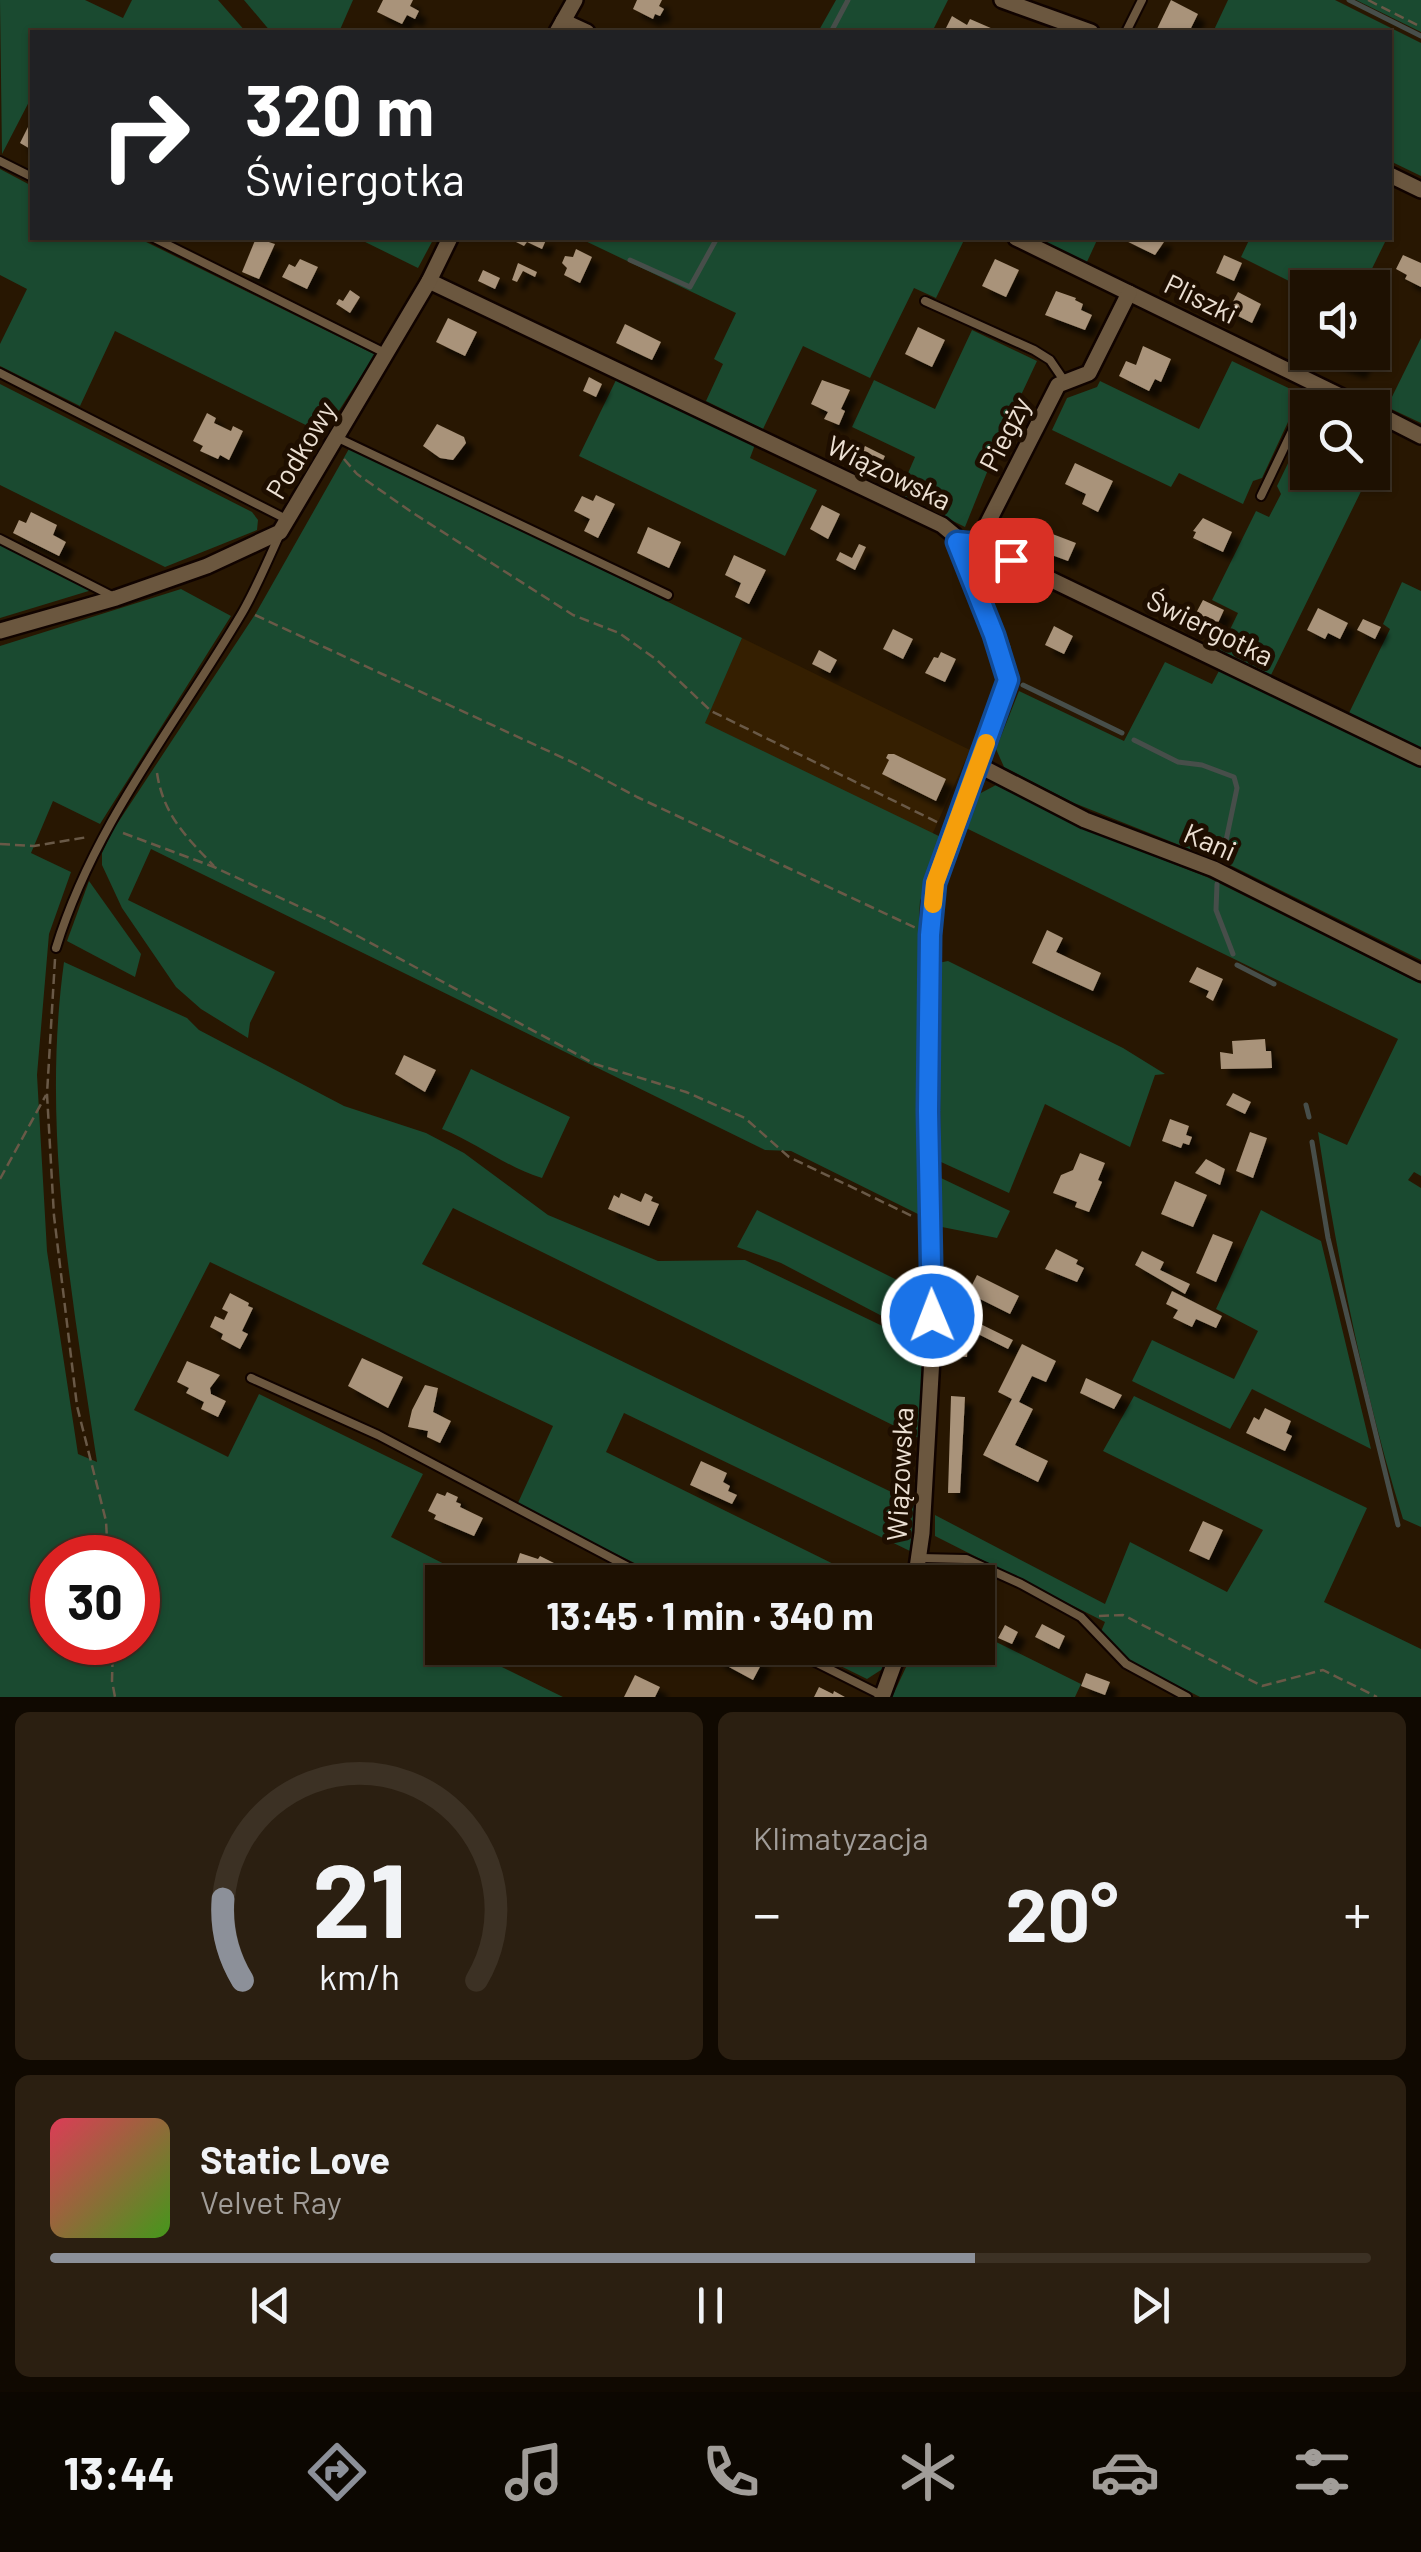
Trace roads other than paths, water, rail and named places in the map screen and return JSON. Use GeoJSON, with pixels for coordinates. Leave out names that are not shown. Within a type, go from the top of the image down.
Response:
{"type":"FeatureCollection","features":[{"type":"Feature","properties":{"kind":"street"},"geometry":{"type":"LineString","coordinates":[[560,27],[575,0]]}},
{"type":"Feature","properties":{"kind":"street"},"geometry":{"type":"LineString","coordinates":[[1002,0],[1085,30]]}},
{"type":"Feature","properties":{"kind":"street"},"geometry":{"type":"LineString","coordinates":[[1392,176],[1421,190]]}},
{"type":"Feature","properties":{"kind":"street","name":"Podkowy"},"geometry":{"type":"LineString","coordinates":[[0,631],[116,598],[207,566],[284,526],[336,443],[449,240]]}},
{"type":"Feature","properties":{"kind":"street","name":"Pliszki"},"geometry":{"type":"LineString","coordinates":[[1020,240],[1329,390]]}},
{"type":"Feature","properties":{"kind":"street","name":"Wiązowska"},"geometry":{"type":"LineString","coordinates":[[429,281],[942,525],[957,542],[994,635],[1008,680],[935,883],[930,935],[928,1111],[933,1340],[919,1565]]}},
{"type":"Feature","properties":{"kind":"street","name":"Piegży"},"geometry":{"type":"LineString","coordinates":[[977,544],[1058,386],[1089,373],[1129,293]]}},
{"type":"Feature","properties":{"kind":"street"},"geometry":{"type":"LineString","coordinates":[[1390,421],[1421,436]]}},
{"type":"Feature","properties":{"kind":"street"},"geometry":{"type":"LineString","coordinates":[[957,542],[977,544]]}},
{"type":"Feature","properties":{"kind":"street","name":"Świergotka"},"geometry":{"type":"LineString","coordinates":[[977,544],[1421,758]]}},
{"type":"Feature","properties":{"kind":"street","name":"Kani"},"geometry":{"type":"LineString","coordinates":[[978,764],[1085,820],[1214,869],[1421,973]]}},
{"type":"Feature","properties":{"kind":"street"},"geometry":{"type":"LineString","coordinates":[[882,1696],[894,1665]]}},
{"type":"Feature","properties":{"kind":"lane"},"geometry":{"type":"LineString","coordinates":[[1127,30],[1142,0]]}},
{"type":"Feature","properties":{"kind":"lane"},"geometry":{"type":"LineString","coordinates":[[0,161],[30,176]]}},
{"type":"Feature","properties":{"kind":"lane"},"geometry":{"type":"LineString","coordinates":[[158,240],[387,354]]}},
{"type":"Feature","properties":{"kind":"lane"},"geometry":{"type":"LineString","coordinates":[[925,300],[1034,350],[1050,360],[1065,382]]}},
{"type":"Feature","properties":{"kind":"lane"},"geometry":{"type":"LineString","coordinates":[[0,373],[284,526],[244,610],[106,827],[73,898],[56,948]]}},
{"type":"Feature","properties":{"kind":"lane"},"geometry":{"type":"LineString","coordinates":[[1262,496],[1315,383]]}},
{"type":"Feature","properties":{"kind":"lane"},"geometry":{"type":"LineString","coordinates":[[336,443],[668,595]]}},
{"type":"Feature","properties":{"kind":"lane"},"geometry":{"type":"LineString","coordinates":[[0,539],[116,598]]}},
{"type":"Feature","properties":{"kind":"lane"},"geometry":{"type":"LineString","coordinates":[[251,1378],[378,1436],[625,1565]]}},
{"type":"Feature","properties":{"kind":"lane"},"geometry":{"type":"LineString","coordinates":[[920,1558],[980,1563],[1081,1617],[1126,1664],[1188,1697]]}},
{"type":"Feature","properties":{"kind":"lane"},"geometry":{"type":"LineString","coordinates":[[821,1665],[882,1696]]}},
{"type":"Feature","properties":{"kind":"waterway"},"geometry":{"type":"LineString","coordinates":[[832,30],[848,0]]}},
{"type":"Feature","properties":{"kind":"waterway"},"geometry":{"type":"LineString","coordinates":[[1349,0],[1421,36]]}},
{"type":"Feature","properties":{"kind":"waterway"},"geometry":{"type":"LineString","coordinates":[[630,260],[690,287],[716,240]]}},
{"type":"Feature","properties":{"kind":"waterway"},"geometry":{"type":"LineString","coordinates":[[978,557],[982,579],[1008,647]]}},
{"type":"Feature","properties":{"kind":"waterway"},"geometry":{"type":"LineString","coordinates":[[1023,685],[1122,733]]}},
{"type":"Feature","properties":{"kind":"waterway"},"geometry":{"type":"LineString","coordinates":[[1134,740],[1178,762],[1202,765],[1234,777],[1237,788],[1223,855]]}},
{"type":"Feature","properties":{"kind":"waterway"},"geometry":{"type":"LineString","coordinates":[[1217,884],[1216,910],[1233,954]]}},
{"type":"Feature","properties":{"kind":"waterway"},"geometry":{"type":"LineString","coordinates":[[1237,965],[1274,984]]}},
{"type":"Feature","properties":{"kind":"waterway"},"geometry":{"type":"LineString","coordinates":[[1306,1105],[1309,1117]]}},
{"type":"Feature","properties":{"kind":"waterway"},"geometry":{"type":"LineString","coordinates":[[1312,1142],[1328,1238],[1398,1525]]}}]}
